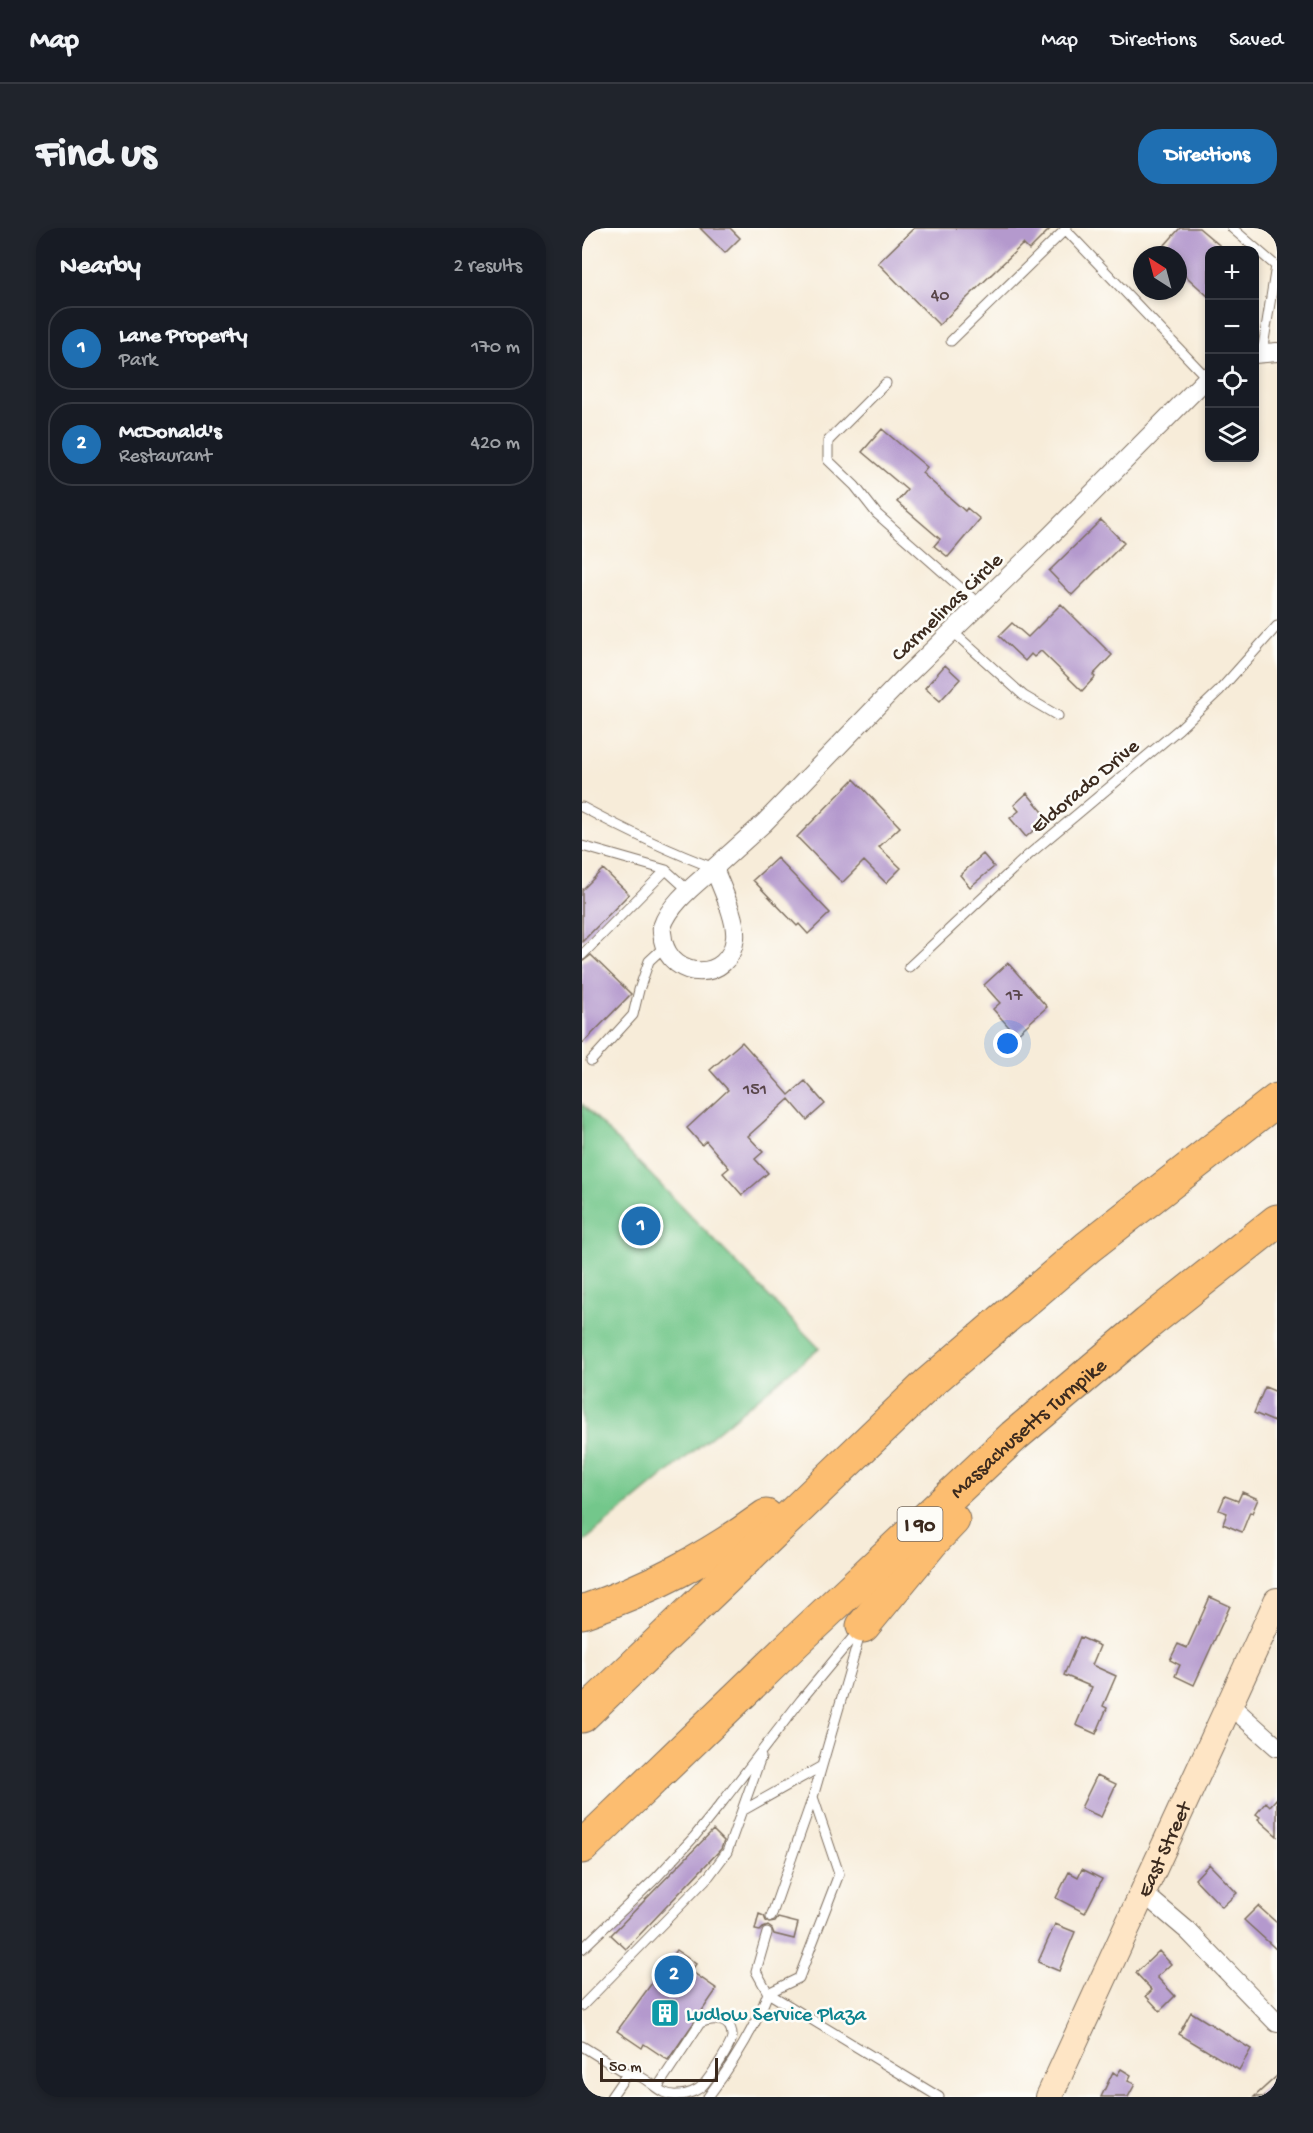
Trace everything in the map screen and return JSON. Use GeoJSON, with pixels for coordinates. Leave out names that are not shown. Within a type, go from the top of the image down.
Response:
{"type":"FeatureCollection","features":[{"type":"Feature","properties":{"kind":"highway"},"geometry":{"type":"LineString","coordinates":[[582,1716],[938,1376],[1088,1247],[1277,1100]]}},
{"type":"Feature","properties":{"kind":"highway","name":"Massachusetts Turnpike"},"geometry":{"type":"LineString","coordinates":[[582,1847],[1014,1436],[1148,1323],[1277,1221]]}},
{"type":"Feature","properties":{"kind":"highway"},"geometry":{"type":"LineString","coordinates":[[863,1626],[939,1534],[1148,1323]]}},
{"type":"Feature","properties":{"kind":"highway"},"geometry":{"type":"LineString","coordinates":[[582,1611],[640,1589],[705,1558],[869,1440]]}},
{"type":"Feature","properties":{"kind":"main road","name":"East Street"},"geometry":{"type":"LineString","coordinates":[[1049,2097],[1277,1601]]}},
{"type":"Feature","properties":{"kind":"street","name":"Carmelinas Circle"},"geometry":{"type":"LineString","coordinates":[[665,946],[661,929],[668,915],[689,891],[764,822],[840,742],[1049,537],[1205,379]]}},
{"type":"Feature","properties":{"kind":"street"},"geometry":{"type":"LineString","coordinates":[[665,946],[673,958],[686,969],[704,973],[721,966],[731,954],[736,937],[733,919],[714,868]]}},
{"type":"Feature","properties":{"kind":"street"},"geometry":{"type":"LineString","coordinates":[[1230,1705],[1277,1747]]}},
{"type":"Feature","properties":{"kind":"street"},"geometry":{"type":"LineString","coordinates":[[1142,1892],[1188,1931],[1277,2023]]}},
{"type":"Feature","properties":{"kind":"lane"},"geometry":{"type":"LineString","coordinates":[[1232,228],[1276,266],[1264,353]]}},
{"type":"Feature","properties":{"kind":"lane"},"geometry":{"type":"LineString","coordinates":[[951,341],[1066,229],[1205,373]]}},
{"type":"Feature","properties":{"kind":"lane"},"geometry":{"type":"LineString","coordinates":[[886,383],[828,441],[828,460],[855,486],[877,514],[980,604]]}},
{"type":"Feature","properties":{"kind":"lane","name":"Eldorado Drive"},"geometry":{"type":"LineString","coordinates":[[909,967],[1026,857],[1179,729],[1219,691],[1277,626]]}},
{"type":"Feature","properties":{"kind":"lane"},"geometry":{"type":"LineString","coordinates":[[952,631],[1024,696],[1058,716]]}},
{"type":"Feature","properties":{"kind":"lane"},"geometry":{"type":"LineString","coordinates":[[582,807],[626,831],[714,868]]}},
{"type":"Feature","properties":{"kind":"lane"},"geometry":{"type":"LineString","coordinates":[[582,846],[666,870],[689,891]]}},
{"type":"Feature","properties":{"kind":"lane"},"geometry":{"type":"LineString","coordinates":[[582,955],[666,870]]}},
{"type":"Feature","properties":{"kind":"lane"},"geometry":{"type":"LineString","coordinates":[[591,1061],[633,1015],[649,961],[665,946]]}},
{"type":"Feature","properties":{"kind":"lane"},"geometry":{"type":"LineString","coordinates":[[582,1949],[656,1878],[694,1837],[801,1700],[863,1626]]}},
{"type":"Feature","properties":{"kind":"lane"},"geometry":{"type":"LineString","coordinates":[[771,1917],[813,1797],[863,1626]]}},
{"type":"Feature","properties":{"kind":"lane"},"geometry":{"type":"LineString","coordinates":[[582,2006],[710,1876],[727,1852],[765,1748]]}},
{"type":"Feature","properties":{"kind":"lane"},"geometry":{"type":"LineString","coordinates":[[742,1811],[822,1766]]}},
{"type":"Feature","properties":{"kind":"lane"},"geometry":{"type":"LineString","coordinates":[[708,2097],[758,2020],[768,1992],[799,1978],[839,1874],[813,1797]]}},
{"type":"Feature","properties":{"kind":"lane"},"geometry":{"type":"LineString","coordinates":[[766,1932],[756,1971],[768,1992],[939,2097]]}},
{"type":"Feature","properties":{"kind":"lane"},"geometry":{"type":"LineString","coordinates":[[582,2046],[627,2074],[640,2077],[657,2088],[669,2095],[679,2096],[695,2091],[704,2084],[730,2045],[733,2036],[729,2026],[719,2019],[710,2019],[700,2023],[657,2088]]}},
{"type":"Feature","properties":{"kind":"lane"},"geometry":{"type":"LineString","coordinates":[[611,2097],[627,2074]]}},
{"type":"Feature","properties":{"kind":"green space"},"geometry":{"type":"Polygon","coordinates":[[[582,1104],[819,1348],[582,1543],[582,1104]]]}},
{"type":"Feature","properties":{"kind":"building"},"geometry":{"type":"Polygon","coordinates":[[[700,228],[730,228],[740,238],[725,253],[700,228]]]}},
{"type":"Feature","properties":{"kind":"building"},"geometry":{"type":"Polygon","coordinates":[[[914,228],[1051,228],[1029,250],[1023,244],[939,325],[878,263],[914,228]]]}},
{"type":"Feature","properties":{"kind":"building"},"geometry":{"type":"Polygon","coordinates":[[[1180,228],[1199,228],[1220,246],[1205,246],[1205,293],[1187,277],[1187,246],[1164,246],[1180,228]]]}},
{"type":"Feature","properties":{"kind":"building"},"geometry":{"type":"Polygon","coordinates":[[[882,429],[927,467],[922,473],[965,511],[967,508],[980,519],[948,557],[934,546],[940,539],[897,502],[907,490],[862,452],[882,429]]]}},
{"type":"Feature","properties":{"kind":"building"},"geometry":{"type":"Polygon","coordinates":[[[1101,520],[1124,543],[1072,595],[1049,571],[1101,520]]]}},
{"type":"Feature","properties":{"kind":"building"},"geometry":{"type":"Polygon","coordinates":[[[1061,604],[1112,655],[1082,691],[1041,651],[1034,657],[1031,654],[1025,661],[999,636],[1012,623],[1028,637],[1061,604]]]}},
{"type":"Feature","properties":{"kind":"building"},"geometry":{"type":"Polygon","coordinates":[[[945,665],[960,679],[940,701],[925,688],[945,665]]]}},
{"type":"Feature","properties":{"kind":"building"},"geometry":{"type":"Polygon","coordinates":[[[854,779],[900,827],[879,847],[901,868],[886,883],[864,861],[842,883],[797,837],[854,779]]]}},
{"type":"Feature","properties":{"kind":"building"},"geometry":{"type":"Polygon","coordinates":[[[1027,793],[1048,818],[1026,837],[1010,818],[1019,811],[1014,805],[1027,793]]]}},
{"type":"Feature","properties":{"kind":"building"},"geometry":{"type":"Polygon","coordinates":[[[983,854],[994,867],[970,887],[960,875],[983,854]]]}},
{"type":"Feature","properties":{"kind":"building"},"geometry":{"type":"Polygon","coordinates":[[[777,858],[830,913],[808,934],[799,924],[797,926],[753,880],[777,858]]]}},
{"type":"Feature","properties":{"kind":"building"},"geometry":{"type":"Polygon","coordinates":[[[603,869],[629,894],[582,942],[582,890],[603,869]]]}},
{"type":"Feature","properties":{"kind":"building"},"geometry":{"type":"Polygon","coordinates":[[[591,955],[631,994],[582,1044],[582,962],[591,955]]]}},
{"type":"Feature","properties":{"kind":"building"},"geometry":{"type":"Polygon","coordinates":[[[1008,963],[1047,1007],[1016,1035],[993,1009],[1000,1003],[984,985],[1008,963]]]}},
{"type":"Feature","properties":{"kind":"building"},"geometry":{"type":"Polygon","coordinates":[[[742,1042],[789,1095],[805,1081],[825,1104],[807,1120],[789,1099],[748,1136],[763,1152],[755,1159],[768,1173],[742,1195],[723,1173],[729,1168],[706,1141],[702,1145],[687,1128],[728,1090],[710,1070],[742,1042]]]}},
{"type":"Feature","properties":{"kind":"building"},"geometry":{"type":"Polygon","coordinates":[[[1265,1387],[1277,1392],[1277,1423],[1254,1413],[1265,1387]]]}},
{"type":"Feature","properties":{"kind":"building"},"geometry":{"type":"Polygon","coordinates":[[[1242,1492],[1258,1499],[1242,1532],[1223,1524],[1227,1513],[1219,1510],[1225,1496],[1238,1501],[1242,1492]]]}},
{"type":"Feature","properties":{"kind":"building"},"geometry":{"type":"Polygon","coordinates":[[[1210,1597],[1230,1606],[1194,1685],[1175,1676],[1180,1665],[1170,1660],[1178,1644],[1187,1648],[1210,1597]]]}},
{"type":"Feature","properties":{"kind":"building"},"geometry":{"type":"Polygon","coordinates":[[[1080,1637],[1100,1646],[1092,1665],[1116,1676],[1103,1706],[1107,1708],[1096,1734],[1076,1725],[1092,1687],[1064,1675],[1080,1637]]]}},
{"type":"Feature","properties":{"kind":"building"},"geometry":{"type":"Polygon","coordinates":[[[1097,1775],[1116,1784],[1101,1817],[1081,1808],[1097,1775]]]}},
{"type":"Feature","properties":{"kind":"building"},"geometry":{"type":"Polygon","coordinates":[[[1277,1798],[1277,1836],[1258,1819],[1260,1817],[1256,1814],[1266,1802],[1270,1806],[1277,1798]]]}},
{"type":"Feature","properties":{"kind":"building"},"geometry":{"type":"Polygon","coordinates":[[[713,1830],[724,1841],[721,1849],[626,1949],[611,1935],[713,1830]]]}},
{"type":"Feature","properties":{"kind":"building"},"geometry":{"type":"Polygon","coordinates":[[[1209,1864],[1237,1893],[1222,1907],[1195,1879],[1209,1864]]]}},
{"type":"Feature","properties":{"kind":"building"},"geometry":{"type":"Polygon","coordinates":[[[1082,1869],[1102,1879],[1085,1913],[1056,1898],[1069,1872],[1078,1877],[1082,1869]]]}},
{"type":"Feature","properties":{"kind":"building"},"geometry":{"type":"Polygon","coordinates":[[[1258,1906],[1277,1923],[1277,1950],[1244,1920],[1258,1906]]]}},
{"type":"Feature","properties":{"kind":"building"},"geometry":{"type":"Polygon","coordinates":[[[759,1914],[764,1916],[769,1923],[775,1922],[778,1918],[798,1923],[794,1939],[774,1934],[768,1926],[760,1931],[755,1930],[759,1914]]]}},
{"type":"Feature","properties":{"kind":"building"},"geometry":{"type":"Polygon","coordinates":[[[1055,1924],[1075,1932],[1059,1971],[1038,1962],[1055,1924]]]}},
{"type":"Feature","properties":{"kind":"building","name":"Ludlow Service Plaza"},"geometry":{"type":"Polygon","coordinates":[[[676,1950],[696,1964],[691,1971],[717,1989],[668,2060],[644,2044],[642,2048],[617,2031],[676,1950]]]}},
{"type":"Feature","properties":{"kind":"building"},"geometry":{"type":"Polygon","coordinates":[[[1159,1951],[1171,1964],[1157,1977],[1175,1996],[1160,2011],[1146,1996],[1152,1990],[1136,1973],[1159,1951]]]}},
{"type":"Feature","properties":{"kind":"building"},"geometry":{"type":"Polygon","coordinates":[[[1191,2012],[1251,2049],[1239,2070],[1179,2034],[1191,2012]]]}},
{"type":"Feature","properties":{"kind":"building"},"geometry":{"type":"Polygon","coordinates":[[[1121,2069],[1131,2075],[1128,2081],[1135,2084],[1128,2097],[1101,2097],[1113,2072],[1117,2075],[1121,2069]]]}},
{"type":"Feature","properties":{"kind":"building"},"geometry":{"type":"Polygon","coordinates":[[[1277,2076],[1277,2097],[1254,2097],[1277,2076]]]}},
{"type":"Feature","properties":{"kind":"place","name":"Lane Property"},"geometry":{"type":"Point","coordinates":[641,1226]}},
{"type":"Feature","properties":{"kind":"place","name":"McDonald's"},"geometry":{"type":"Point","coordinates":[674,1975]}},
{"type":"Feature","properties":{"kind":"place","name":"Ludlow Service Plaza"},"geometry":{"type":"Point","coordinates":[665,2013]}}]}
